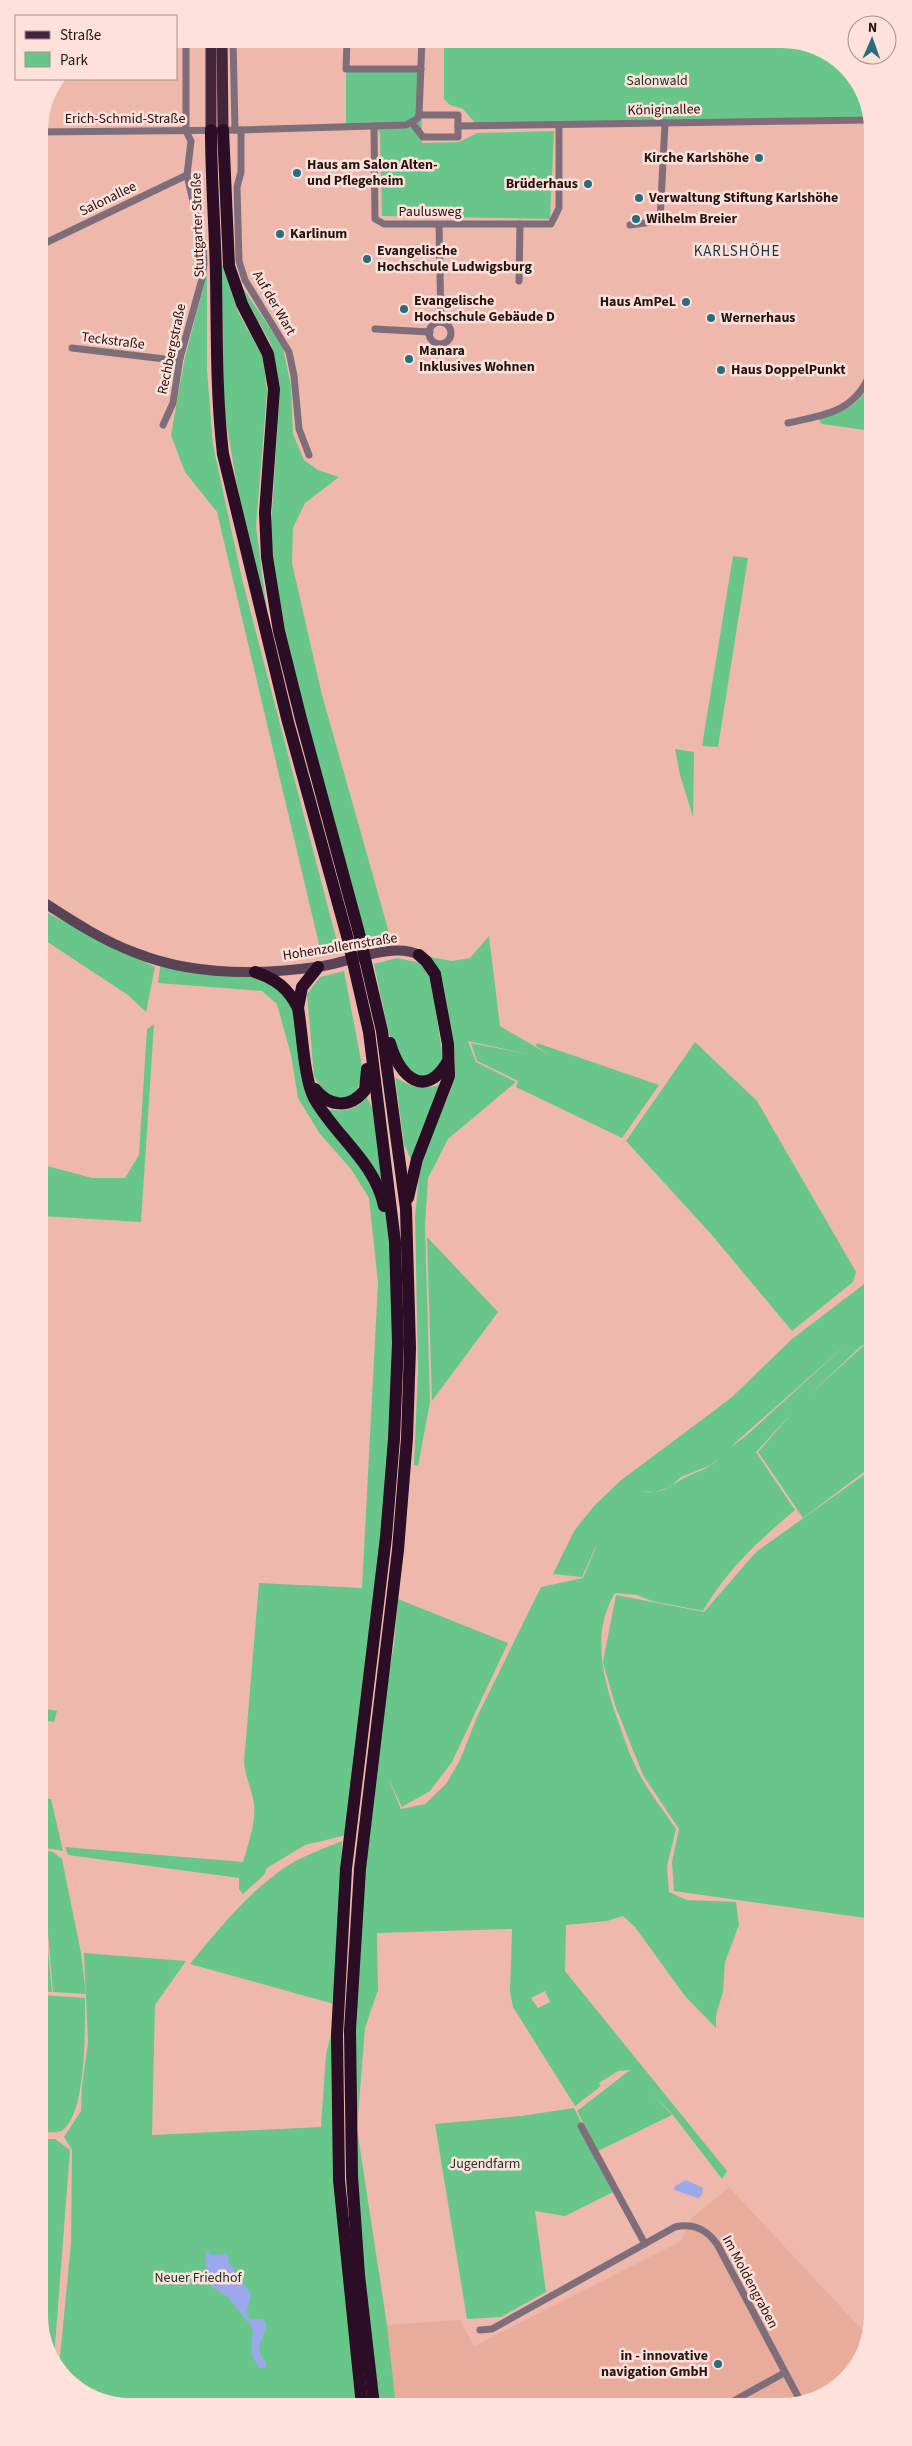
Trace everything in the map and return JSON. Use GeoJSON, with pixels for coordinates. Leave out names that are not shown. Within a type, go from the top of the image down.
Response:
{"type":"FeatureCollection","features":[{"type":"Feature","properties":{"kind":"highway","name":"Stuttgarter Straße"},"geometry":{"type":"LineString","coordinates":[[228,130],[229,266],[242,304],[268,354],[274,389],[265,513],[267,557],[279,631],[353,934]]}},
{"type":"Feature","properties":{"kind":"highway","name":"Stuttgarter Straße"},"geometry":{"type":"LineString","coordinates":[[228,130],[218,411],[223,454],[233,502],[288,722],[353,934]]}},
{"type":"Feature","properties":{"kind":"highway"},"geometry":{"type":"LineString","coordinates":[[353,934],[370,978],[382,1031],[406,1209],[410,1348],[407,1438],[398,1550],[361,1794],[346,1869],[337,2035],[336,2110],[339,2189],[361,2398]]}},
{"type":"Feature","properties":{"kind":"highway"},"geometry":{"type":"LineString","coordinates":[[353,934],[358,981],[369,1032],[395,1242],[398,1343],[394,1439],[386,1537],[361,1794],[360,1869],[350,2021],[352,2176],[359,2274],[373,2398]]}},
{"type":"Feature","properties":{"kind":"highway"},"geometry":{"type":"LineString","coordinates":[[406,1209],[417,1159],[449,1076],[448,1044],[435,974],[419,955]]}},
{"type":"Feature","properties":{"kind":"highway"},"geometry":{"type":"LineString","coordinates":[[318,967],[302,987],[298,1008],[313,1096],[330,1122],[369,1169],[382,1194],[395,1242]]}},
{"type":"Feature","properties":{"kind":"highway"},"geometry":{"type":"LineString","coordinates":[[256,972],[273,978],[283,986],[298,1008]]}},
{"type":"Feature","properties":{"kind":"highway"},"geometry":{"type":"LineString","coordinates":[[382,1031],[390,1040],[398,1066],[406,1075],[415,1080],[426,1082],[436,1077],[448,1060]]}},
{"type":"Feature","properties":{"kind":"highway"},"geometry":{"type":"LineString","coordinates":[[310,1082],[321,1097],[330,1102],[342,1105],[360,1096],[367,1082],[366,1047],[369,1032]]}},
{"type":"Feature","properties":{"kind":"main road","name":"Stuttgarter Straße"},"geometry":{"type":"LineString","coordinates":[[212,48],[228,130]]}},
{"type":"Feature","properties":{"kind":"main road","name":"Stuttgarter Straße"},"geometry":{"type":"LineString","coordinates":[[223,48],[228,130]]}},
{"type":"Feature","properties":{"kind":"main road","name":"Hohenzollernstraße"},"geometry":{"type":"LineString","coordinates":[[48,905],[80,926],[138,954],[188,966],[256,972],[318,967],[397,950],[419,955]]}},
{"type":"Feature","properties":{"kind":"street"},"geometry":{"type":"LineString","coordinates":[[186,48],[186,131]]}},
{"type":"Feature","properties":{"kind":"street","name":"Stuttgarter Straße"},"geometry":{"type":"LineString","coordinates":[[228,130],[233,48]]}},
{"type":"Feature","properties":{"kind":"street"},"geometry":{"type":"LineString","coordinates":[[347,48],[346,69],[421,69]]}},
{"type":"Feature","properties":{"kind":"street"},"geometry":{"type":"LineString","coordinates":[[420,115],[422,48]]}},
{"type":"Feature","properties":{"kind":"street"},"geometry":{"type":"LineString","coordinates":[[228,130],[406,125],[420,115],[458,115],[458,137],[423,137],[412,122]]}},
{"type":"Feature","properties":{"kind":"street","name":"Königinallee"},"geometry":{"type":"LineString","coordinates":[[458,126],[864,120]]}},
{"type":"Feature","properties":{"kind":"street"},"geometry":{"type":"LineString","coordinates":[[630,225],[660,221],[665,123]]}},
{"type":"Feature","properties":{"kind":"street","name":"Paulusweg"},"geometry":{"type":"LineString","coordinates":[[374,126],[375,219],[384,224],[439,225],[551,224],[559,208],[559,125]]}},
{"type":"Feature","properties":{"kind":"street","name":"Erich-Schmid-Straße"},"geometry":{"type":"LineString","coordinates":[[48,132],[228,130]]}},
{"type":"Feature","properties":{"kind":"street","name":"Auf der Wart"},"geometry":{"type":"LineString","coordinates":[[228,130],[241,172],[237,187],[239,261],[245,280],[289,352],[294,376],[300,429],[309,455]]}},
{"type":"Feature","properties":{"kind":"street","name":"Rechbergstraße"},"geometry":{"type":"LineString","coordinates":[[162,425],[173,403],[180,358],[202,279],[204,264],[203,246],[187,175],[191,142],[186,131]]}},
{"type":"Feature","properties":{"kind":"street","name":"Salonallee"},"geometry":{"type":"LineString","coordinates":[[48,242],[187,175]]}},
{"type":"Feature","properties":{"kind":"street"},"geometry":{"type":"LineString","coordinates":[[519,282],[520,224]]}},
{"type":"Feature","properties":{"kind":"street"},"geometry":{"type":"LineString","coordinates":[[439,225],[441,322]]}},
{"type":"Feature","properties":{"kind":"street"},"geometry":{"type":"LineString","coordinates":[[441,322],[448,325],[450,329],[448,340],[440,343],[436,342],[430,332],[433,325],[441,322]]}},
{"type":"Feature","properties":{"kind":"street"},"geometry":{"type":"LineString","coordinates":[[375,329],[430,332]]}},
{"type":"Feature","properties":{"kind":"street","name":"Teckstraße"},"geometry":{"type":"LineString","coordinates":[[72,348],[173,360],[180,358]]}},
{"type":"Feature","properties":{"kind":"street"},"geometry":{"type":"LineString","coordinates":[[788,423],[845,407],[859,395],[864,385]]}},
{"type":"Feature","properties":{"kind":"street"},"geometry":{"type":"LineString","coordinates":[[581,2126],[645,2244]]}},
{"type":"Feature","properties":{"kind":"street","name":"Im Moldengraben"},"geometry":{"type":"LineString","coordinates":[[480,2330],[492,2329],[675,2226],[684,2225],[701,2228],[710,2234],[717,2244],[798,2397]]}},
{"type":"Feature","properties":{"kind":"street"},"geometry":{"type":"LineString","coordinates":[[739,2398],[784,2373]]}},
{"type":"Feature","properties":{"kind":"shaded area"},"geometry":{"type":"Polygon","coordinates":[[[729,2187],[863,2331],[854,2358],[841,2375],[819,2390],[793,2398],[395,2398],[387,2325],[460,2320],[474,2346],[681,2241],[692,2218],[729,2187]]]}},
{"type":"Feature","properties":{"kind":"green space","name":"Salonwald"},"geometry":{"type":"Polygon","coordinates":[[[444,48],[788,48],[814,54],[833,64],[851,84],[862,108],[864,119],[476,124],[463,109],[450,105],[444,99],[444,48]]]}},
{"type":"Feature","properties":{"kind":"green space"},"geometry":{"type":"Polygon","coordinates":[[[346,69],[421,69],[422,143],[459,142],[477,133],[554,131],[550,219],[382,216],[380,133],[374,126],[346,127],[346,69]]]}},
{"type":"Feature","properties":{"kind":"green space"},"geometry":{"type":"Polygon","coordinates":[[[221,261],[238,312],[263,357],[267,392],[256,526],[268,619],[240,502],[224,410],[221,261]]]}},
{"type":"Feature","properties":{"kind":"green space"},"geometry":{"type":"Polygon","coordinates":[[[207,274],[207,370],[213,445],[242,579],[340,953],[322,957],[217,512],[185,472],[171,435],[185,357],[207,274]]]}},
{"type":"Feature","properties":{"kind":"green space"},"geometry":{"type":"Polygon","coordinates":[[[237,279],[283,348],[291,386],[293,434],[304,460],[318,470],[339,477],[305,503],[293,528],[292,563],[322,695],[392,943],[368,949],[291,663],[273,563],[271,527],[280,388],[271,344],[237,279]]]}},
{"type":"Feature","properties":{"kind":"green space"},"geometry":{"type":"Polygon","coordinates":[[[864,393],[864,430],[822,424],[817,418],[849,407],[864,393]]]}},
{"type":"Feature","properties":{"kind":"green space"},"geometry":{"type":"Polygon","coordinates":[[[733,556],[748,558],[718,747],[702,746],[733,556]]]}},
{"type":"Feature","properties":{"kind":"green space"},"geometry":{"type":"Polygon","coordinates":[[[675,749],[694,752],[693,817],[680,775],[675,749]]]}},
{"type":"Feature","properties":{"kind":"green space"},"geometry":{"type":"Polygon","coordinates":[[[48,913],[155,967],[146,1012],[128,995],[48,942],[48,913]]]}},
{"type":"Feature","properties":{"kind":"green space"},"geometry":{"type":"Polygon","coordinates":[[[489,936],[500,1026],[551,1056],[536,1046],[537,1043],[659,1085],[622,1138],[516,1087],[518,1081],[477,1061],[471,1043],[532,1055],[468,1041],[476,1062],[516,1082],[448,1139],[428,1178],[425,1225],[430,1402],[418,1466],[414,1465],[418,1369],[415,1217],[419,1176],[425,1152],[451,1088],[455,1058],[443,982],[430,957],[452,961],[470,958],[489,936]]]}},
{"type":"Feature","properties":{"kind":"green space"},"geometry":{"type":"Polygon","coordinates":[[[397,958],[421,963],[431,980],[443,1058],[435,1072],[428,1077],[414,1075],[399,1062],[388,1030],[374,964],[397,958]]]}},
{"type":"Feature","properties":{"kind":"green space"},"geometry":{"type":"Polygon","coordinates":[[[161,961],[255,972],[293,998],[310,1082],[382,1194],[395,1242],[394,1439],[351,1834],[305,1845],[267,1868],[264,1875],[243,1894],[239,1889],[239,1878],[68,1855],[65,1847],[243,1862],[254,1819],[254,1804],[244,1762],[259,1583],[362,1588],[378,1283],[369,1198],[351,1169],[320,1134],[298,1098],[291,1055],[277,1004],[262,991],[158,983],[161,961]]]}},
{"type":"Feature","properties":{"kind":"green space"},"geometry":{"type":"Polygon","coordinates":[[[344,971],[363,1071],[356,1094],[340,1100],[324,1093],[314,1076],[307,994],[320,977],[344,971]]]}},
{"type":"Feature","properties":{"kind":"green space"},"geometry":{"type":"Polygon","coordinates":[[[154,1024],[141,1222],[48,1216],[48,1166],[92,1178],[125,1178],[139,1155],[147,1029],[154,1024]]]}},
{"type":"Feature","properties":{"kind":"green space"},"geometry":{"type":"Polygon","coordinates":[[[695,1042],[757,1101],[856,1272],[853,1282],[792,1331],[711,1234],[626,1141],[695,1042]]]}},
{"type":"Feature","properties":{"kind":"green space"},"geometry":{"type":"Polygon","coordinates":[[[395,1077],[407,1084],[418,1087],[442,1084],[420,1133],[411,1160],[404,1144],[395,1077]]]}},
{"type":"Feature","properties":{"kind":"green space"},"geometry":{"type":"Polygon","coordinates":[[[367,1097],[375,1114],[384,1187],[327,1109],[354,1108],[367,1097]]]}},
{"type":"Feature","properties":{"kind":"green space"},"geometry":{"type":"Polygon","coordinates":[[[427,1237],[498,1312],[432,1401],[427,1237]]]}},
{"type":"Feature","properties":{"kind":"green space"},"geometry":{"type":"Polygon","coordinates":[[[864,1284],[864,1345],[808,1396],[864,1346],[864,1472],[803,1518],[758,1452],[794,1411],[756,1452],[795,1510],[744,1556],[722,1582],[703,1611],[652,1601],[637,1595],[615,1593],[603,1624],[601,1639],[602,1655],[607,1688],[627,1747],[644,1782],[676,1829],[667,1866],[669,1892],[687,1900],[736,1902],[739,1925],[725,1962],[723,1992],[716,2015],[716,2028],[685,1996],[635,1927],[623,1916],[607,1921],[566,1925],[565,1971],[727,2171],[722,2179],[673,2115],[652,2093],[672,2115],[598,2151],[577,2111],[630,2070],[618,2071],[599,2083],[601,2086],[575,2106],[513,2007],[510,1992],[512,1929],[377,1933],[378,1990],[365,2028],[357,2129],[387,2325],[395,2398],[373,2398],[350,2129],[350,2030],[374,1744],[394,1646],[398,1599],[508,1643],[452,1762],[430,1791],[402,1807],[388,1778],[401,1809],[425,1804],[446,1784],[460,1760],[477,1717],[541,1587],[583,1578],[596,1547],[628,1513],[595,1548],[582,1577],[553,1574],[574,1531],[594,1506],[620,1481],[731,1398],[792,1339],[864,1284]],[[849,1342],[731,1447],[747,1435],[849,1342]],[[719,1458],[711,1465],[681,1477],[672,1485],[712,1465],[719,1458]],[[545,1991],[531,1998],[538,2008],[550,2002],[545,1991]]]}},
{"type":"Feature","properties":{"kind":"green space"},"geometry":{"type":"Polygon","coordinates":[[[864,1475],[864,1918],[674,1891],[672,1862],[679,1829],[643,1775],[615,1705],[603,1662],[616,1595],[704,1612],[756,1552],[864,1475]]]}},
{"type":"Feature","properties":{"kind":"green space"},"geometry":{"type":"Polygon","coordinates":[[[48,1709],[57,1711],[54,1722],[48,1721],[48,1709]]]}},
{"type":"Feature","properties":{"kind":"green space"},"geometry":{"type":"Polygon","coordinates":[[[48,1799],[51,1799],[63,1851],[48,1848],[48,1799]]]}},
{"type":"Feature","properties":{"kind":"green space"},"geometry":{"type":"Polygon","coordinates":[[[342,1841],[334,2004],[190,1964],[232,1914],[267,1881],[294,1862],[342,1841]]]}},
{"type":"Feature","properties":{"kind":"green space"},"geometry":{"type":"Polygon","coordinates":[[[48,1851],[53,1852],[62,1859],[81,1953],[86,1994],[53,1992],[48,1933],[48,1851]]]}},
{"type":"Feature","properties":{"kind":"green space"},"geometry":{"type":"Polygon","coordinates":[[[48,1949],[52,1992],[48,1992],[48,1949]]]}},
{"type":"Feature","properties":{"kind":"green space","name":"Neuer Friedhof"},"geometry":{"type":"Polygon","coordinates":[[[84,1953],[186,1961],[155,2005],[152,2135],[321,2127],[326,2054],[338,2008],[337,2110],[361,2398],[124,2398],[108,2396],[88,2388],[79,2382],[61,2362],[71,2243],[72,2150],[64,2137],[81,2111],[82,2085],[88,2043],[84,1953]]]}},
{"type":"Feature","properties":{"kind":"green space"},"geometry":{"type":"Polygon","coordinates":[[[48,1995],[85,1998],[83,2069],[80,2090],[76,2108],[69,2122],[61,2131],[48,2132],[48,1995]]]}},
{"type":"Feature","properties":{"kind":"green space","name":"Jugendfarm"},"geometry":{"type":"Polygon","coordinates":[[[574,2108],[615,2191],[565,2216],[535,2211],[546,2292],[501,2317],[467,2319],[435,2124],[521,2116],[574,2108]]]}},
{"type":"Feature","properties":{"kind":"green space"},"geometry":{"type":"Polygon","coordinates":[[[48,2139],[55,2139],[70,2150],[55,2349],[48,2327],[48,2139]]]}},
{"type":"Feature","properties":{"kind":"water"},"geometry":{"type":"Polygon","coordinates":[[[686,2180],[703,2188],[702,2195],[698,2198],[674,2190],[675,2186],[686,2180]]]}},
{"type":"Feature","properties":{"kind":"water"},"geometry":{"type":"Polygon","coordinates":[[[209,2251],[211,2255],[225,2254],[229,2258],[228,2261],[251,2294],[246,2315],[251,2319],[262,2319],[266,2323],[259,2348],[266,2367],[259,2368],[251,2353],[253,2329],[228,2297],[212,2287],[206,2266],[205,2253],[209,2251]]]}},
{"type":"Feature","properties":{"kind":"place","name":"Kirche Karlshöhe"},"geometry":{"type":"Point","coordinates":[759,158]}},
{"type":"Feature","properties":{"kind":"place","name":"Haus am Salon Alten- und Pflegeheim"},"geometry":{"type":"Point","coordinates":[297,173]}},
{"type":"Feature","properties":{"kind":"place","name":"Brüderhaus"},"geometry":{"type":"Point","coordinates":[588,184]}},
{"type":"Feature","properties":{"kind":"place","name":"Verwaltung Stiftung Karlshöhe"},"geometry":{"type":"Point","coordinates":[639,198]}},
{"type":"Feature","properties":{"kind":"place","name":"Wilhelm Breier"},"geometry":{"type":"Point","coordinates":[636,219]}},
{"type":"Feature","properties":{"kind":"place","name":"Karlinum"},"geometry":{"type":"Point","coordinates":[280,234]}},
{"type":"Feature","properties":{"kind":"place","name":"Evangelische Hochschule Ludwigsburg"},"geometry":{"type":"Point","coordinates":[367,259]}},
{"type":"Feature","properties":{"kind":"place","name":"Haus AmPeL"},"geometry":{"type":"Point","coordinates":[686,302]}},
{"type":"Feature","properties":{"kind":"place","name":"Evangelische Hochschule Gebäude D"},"geometry":{"type":"Point","coordinates":[404,309]}},
{"type":"Feature","properties":{"kind":"place","name":"Wernerhaus"},"geometry":{"type":"Point","coordinates":[711,318]}},
{"type":"Feature","properties":{"kind":"place","name":"Manara Inklusives Wohnen"},"geometry":{"type":"Point","coordinates":[409,359]}},
{"type":"Feature","properties":{"kind":"place","name":"Haus DoppelPunkt"},"geometry":{"type":"Point","coordinates":[721,370]}},
{"type":"Feature","properties":{"kind":"place","name":"in - innovative navigation GmbH"},"geometry":{"type":"Point","coordinates":[718,2364]}},
{"type":"Feature","properties":{"kind":"district","name":"KARLSHÖHE"},"geometry":{"type":"Point","coordinates":[737,251]}}]}
